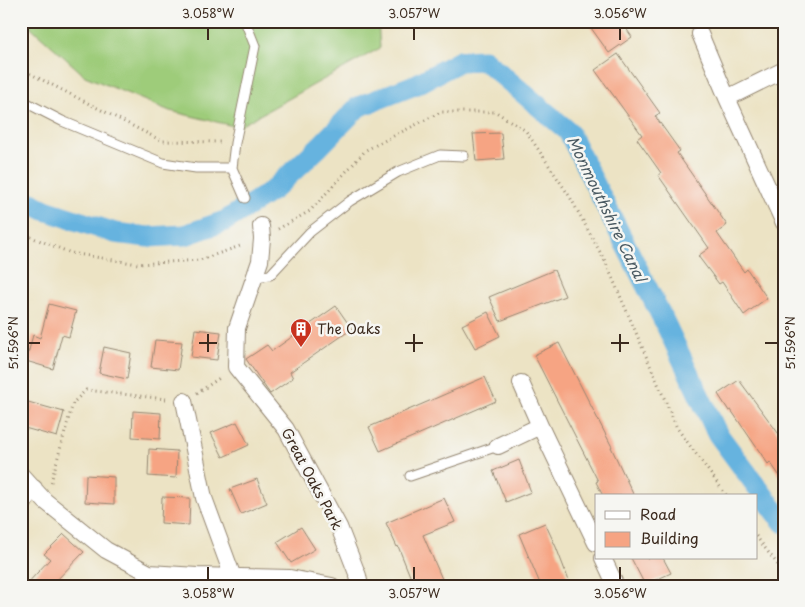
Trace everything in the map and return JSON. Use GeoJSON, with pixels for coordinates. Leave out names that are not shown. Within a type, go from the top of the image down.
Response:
{"type":"FeatureCollection","features":[{"type":"Feature","properties":{"kind":"street"},"geometry":{"type":"LineString","coordinates":[[700,34],[726,98],[783,221]]}},
{"type":"Feature","properties":{"kind":"street"},"geometry":{"type":"LineString","coordinates":[[726,98],[784,70]]}},
{"type":"Feature","properties":{"kind":"street"},"geometry":{"type":"LineString","coordinates":[[236,367],[237,328],[260,261],[262,233]]}},
{"type":"Feature","properties":{"kind":"street","name":"Great Oaks Park"},"geometry":{"type":"LineString","coordinates":[[236,367],[286,428],[339,527],[360,586]]}},
{"type":"Feature","properties":{"kind":"street"},"geometry":{"type":"LineString","coordinates":[[521,382],[595,541]]}},
{"type":"Feature","properties":{"kind":"street"},"geometry":{"type":"LineString","coordinates":[[184,401],[204,498],[233,577]]}},
{"type":"Feature","properties":{"kind":"street"},"geometry":{"type":"LineString","coordinates":[[498,446],[540,426]]}},
{"type":"Feature","properties":{"kind":"street"},"geometry":{"type":"LineString","coordinates":[[21,475],[46,501],[106,550],[148,579],[290,578],[332,586]]}},
{"type":"Feature","properties":{"kind":"street"},"geometry":{"type":"LineString","coordinates":[[21,507],[34,488]]}},
{"type":"Feature","properties":{"kind":"street"},"geometry":{"type":"LineString","coordinates":[[604,560],[616,586]]}},
{"type":"Feature","properties":{"kind":"lane"},"geometry":{"type":"LineString","coordinates":[[245,21],[255,46],[235,143],[232,168],[245,198]]}},
{"type":"Feature","properties":{"kind":"lane"},"geometry":{"type":"LineString","coordinates":[[21,100],[62,121],[163,163],[196,168],[232,168]]}},
{"type":"Feature","properties":{"kind":"lane"},"geometry":{"type":"LineString","coordinates":[[255,277],[270,275],[310,232],[350,201],[398,172],[440,155],[464,156]]}},
{"type":"Feature","properties":{"kind":"lane"},"geometry":{"type":"LineString","coordinates":[[410,476],[498,446]]}},
{"type":"Feature","properties":{"kind":"path"},"geometry":{"type":"LineString","coordinates":[[21,69],[162,140],[235,143]]}},
{"type":"Feature","properties":{"kind":"path"},"geometry":{"type":"LineString","coordinates":[[21,233],[71,253],[138,264],[200,260],[310,211],[366,150],[441,112],[496,112],[526,131],[570,197],[606,262],[678,428],[726,494]]}},
{"type":"Feature","properties":{"kind":"path"},"geometry":{"type":"LineString","coordinates":[[46,501],[73,403],[86,390],[184,401],[236,367]]}},
{"type":"Feature","properties":{"kind":"path"},"geometry":{"type":"LineString","coordinates":[[758,539],[784,573]]}},
{"type":"Feature","properties":{"kind":"green space"},"geometry":{"type":"Polygon","coordinates":[[[24,21],[378,21],[380,48],[238,127],[170,111],[85,76],[24,21]]]}},
{"type":"Feature","properties":{"kind":"building"},"geometry":{"type":"Polygon","coordinates":[[[586,21],[621,21],[632,37],[609,53],[586,21]]]}},
{"type":"Feature","properties":{"kind":"building"},"geometry":{"type":"Polygon","coordinates":[[[618,54],[660,113],[655,116],[680,151],[677,153],[727,225],[717,233],[744,272],[747,269],[767,298],[744,315],[722,282],[719,284],[698,256],[709,248],[658,175],[661,173],[637,139],[642,135],[595,70],[618,54]]]}},
{"type":"Feature","properties":{"kind":"building"},"geometry":{"type":"Polygon","coordinates":[[[501,133],[504,159],[476,161],[473,134],[501,133]]]}},
{"type":"Feature","properties":{"kind":"building"},"geometry":{"type":"Polygon","coordinates":[[[554,270],[565,296],[500,321],[489,297],[554,270]]]}},
{"type":"Feature","properties":{"kind":"building"},"geometry":{"type":"Polygon","coordinates":[[[49,304],[76,311],[69,337],[62,335],[53,369],[26,361],[33,335],[40,338],[49,304]]]}},
{"type":"Feature","properties":{"kind":"building","name":"The Oaks"},"geometry":{"type":"Polygon","coordinates":[[[336,306],[352,329],[290,372],[293,378],[270,394],[246,359],[267,345],[272,351],[336,306]]]}},
{"type":"Feature","properties":{"kind":"building"},"geometry":{"type":"Polygon","coordinates":[[[488,312],[500,336],[475,348],[462,325],[488,312]]]}},
{"type":"Feature","properties":{"kind":"building"},"geometry":{"type":"Polygon","coordinates":[[[195,329],[221,332],[217,360],[191,357],[195,329]]]}},
{"type":"Feature","properties":{"kind":"building"},"geometry":{"type":"Polygon","coordinates":[[[155,340],[182,342],[178,370],[151,367],[155,340]]]}},
{"type":"Feature","properties":{"kind":"building"},"geometry":{"type":"Polygon","coordinates":[[[559,343],[612,447],[633,494],[602,494],[596,482],[598,481],[534,355],[559,343]]]}},
{"type":"Feature","properties":{"kind":"building"},"geometry":{"type":"Polygon","coordinates":[[[104,347],[131,353],[127,379],[99,373],[104,347]]]}},
{"type":"Feature","properties":{"kind":"building"},"geometry":{"type":"Polygon","coordinates":[[[485,377],[496,401],[380,451],[369,427],[485,377]]]}},
{"type":"Feature","properties":{"kind":"building"},"geometry":{"type":"Polygon","coordinates":[[[739,380],[784,441],[784,482],[770,462],[768,464],[718,394],[739,380]]]}},
{"type":"Feature","properties":{"kind":"building"},"geometry":{"type":"Polygon","coordinates":[[[21,400],[64,412],[57,437],[21,427],[21,400]]]}},
{"type":"Feature","properties":{"kind":"building"},"geometry":{"type":"Polygon","coordinates":[[[133,411],[161,413],[160,439],[132,437],[133,411]]]}},
{"type":"Feature","properties":{"kind":"building"},"geometry":{"type":"Polygon","coordinates":[[[237,422],[249,445],[223,457],[211,433],[237,422]]]}},
{"type":"Feature","properties":{"kind":"building"},"geometry":{"type":"Polygon","coordinates":[[[149,449],[177,451],[176,478],[148,476],[149,449]]]}},
{"type":"Feature","properties":{"kind":"building"},"geometry":{"type":"Polygon","coordinates":[[[519,460],[531,492],[506,502],[493,471],[519,460]]]}},
{"type":"Feature","properties":{"kind":"building"},"geometry":{"type":"Polygon","coordinates":[[[86,475],[114,477],[114,504],[85,502],[86,475]]]}},
{"type":"Feature","properties":{"kind":"building"},"geometry":{"type":"Polygon","coordinates":[[[257,479],[267,503],[241,514],[230,489],[257,479]]]}},
{"type":"Feature","properties":{"kind":"building"},"geometry":{"type":"Polygon","coordinates":[[[162,497],[190,498],[189,525],[161,523],[162,497]]]}},
{"type":"Feature","properties":{"kind":"building"},"geometry":{"type":"Polygon","coordinates":[[[444,498],[455,522],[423,535],[445,586],[414,586],[398,546],[386,523],[444,498]]]}},
{"type":"Feature","properties":{"kind":"building"},"geometry":{"type":"Polygon","coordinates":[[[545,523],[571,586],[541,586],[519,534],[545,523]]]}},
{"type":"Feature","properties":{"kind":"building"},"geometry":{"type":"Polygon","coordinates":[[[301,527],[315,549],[291,563],[277,542],[301,527]]]}},
{"type":"Feature","properties":{"kind":"building"},"geometry":{"type":"Polygon","coordinates":[[[64,534],[84,552],[51,586],[25,586],[50,559],[44,554],[64,534]]]}},
{"type":"Feature","properties":{"kind":"building"},"geometry":{"type":"Polygon","coordinates":[[[632,560],[664,560],[671,573],[645,585],[632,560]]]}},
{"type":"Feature","properties":{"kind":"waterway","name":"Monmouthshire Canal"},"geometry":{"type":"LineString","coordinates":[[21,198],[45,210],[115,233],[148,237],[185,235],[225,221],[273,190],[358,107],[417,84],[460,61],[484,60],[568,131],[664,321],[717,433],[784,523]]}},
{"type":"Feature","properties":{"kind":"place","name":"The Oaks"},"geometry":{"type":"Point","coordinates":[301,348]}}]}
